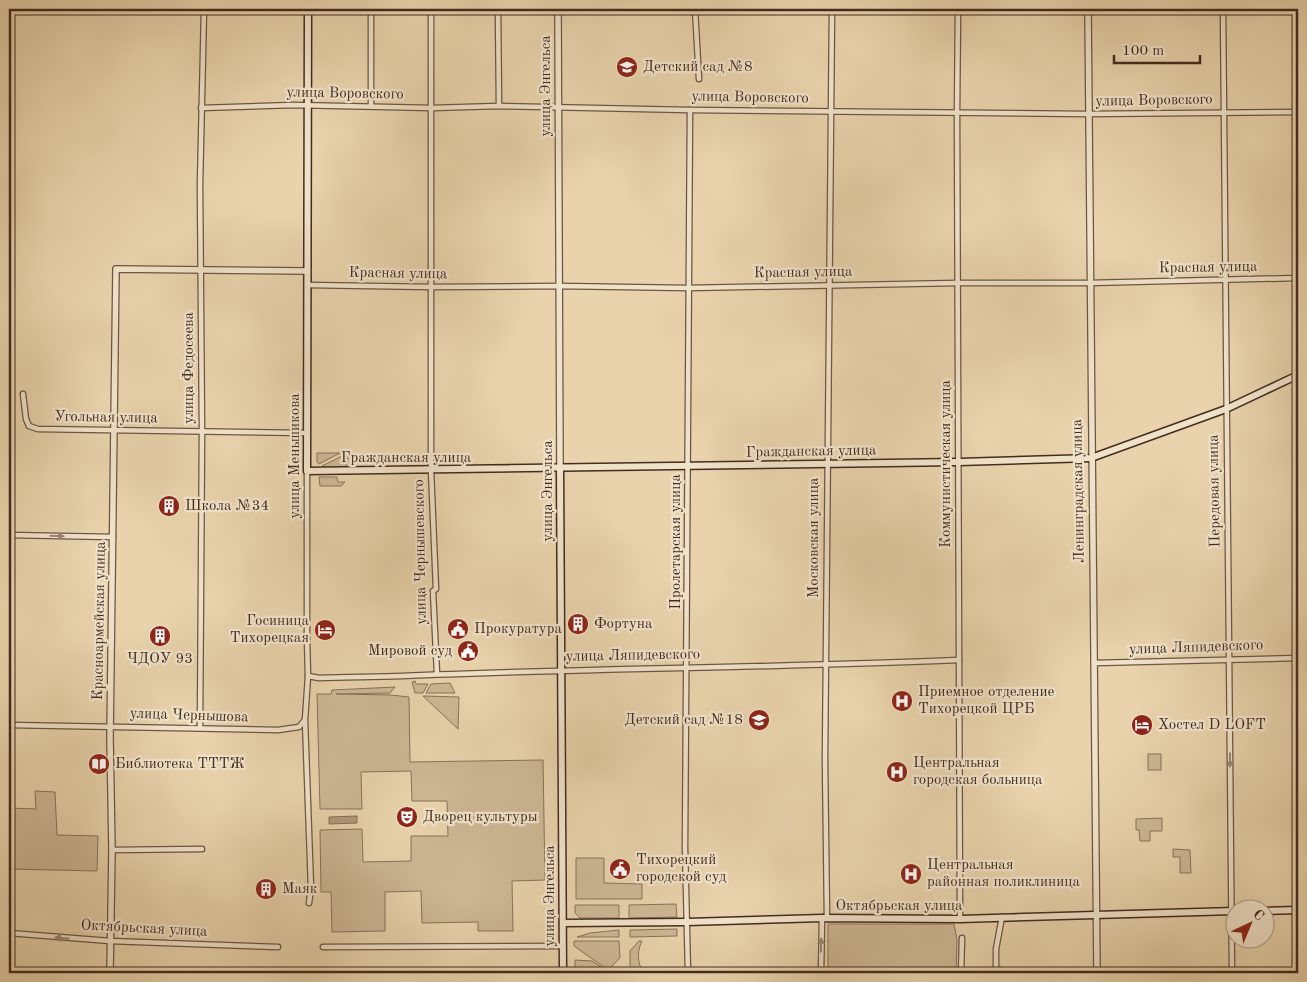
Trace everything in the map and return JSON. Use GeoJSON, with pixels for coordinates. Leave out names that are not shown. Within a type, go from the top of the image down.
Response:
{"type":"FeatureCollection","features":[{"type":"Feature","properties":{"kind":"main road","name":"улица Меньшикова"},"geometry":{"type":"LineString","coordinates":[[307,471],[308,9]]}},
{"type":"Feature","properties":{"kind":"main road","name":"Гражданская улица"},"geometry":{"type":"LineString","coordinates":[[307,471],[959,462],[1091,458],[1226,409],[1298,375]]}},
{"type":"Feature","properties":{"kind":"main road","name":"улица Энгельса"},"geometry":{"type":"LineString","coordinates":[[560,468],[563,973]]}},
{"type":"Feature","properties":{"kind":"main road"},"geometry":{"type":"LineString","coordinates":[[1274,911],[1298,910]]}},
{"type":"Feature","properties":{"kind":"main road","name":"Октябрьская улица"},"geometry":{"type":"LineString","coordinates":[[563,923],[824,918],[960,919],[1224,911]]}},
{"type":"Feature","properties":{"kind":"street","name":"улица Федосеева"},"geometry":{"type":"LineString","coordinates":[[200,728],[202,270],[200,186],[204,9]]}},
{"type":"Feature","properties":{"kind":"street"},"geometry":{"type":"LineString","coordinates":[[371,9],[371,106]]}},
{"type":"Feature","properties":{"kind":"street","name":"улица Чернышевского"},"geometry":{"type":"LineString","coordinates":[[431,9],[431,470],[436,589],[433,590],[437,674]]}},
{"type":"Feature","properties":{"kind":"street"},"geometry":{"type":"LineString","coordinates":[[498,9],[500,106]]}},
{"type":"Feature","properties":{"kind":"street","name":"улица Энгельса"},"geometry":{"type":"LineString","coordinates":[[558,9],[560,107],[560,468]]}},
{"type":"Feature","properties":{"kind":"street"},"geometry":{"type":"LineString","coordinates":[[695,9],[699,79]]}},
{"type":"Feature","properties":{"kind":"street","name":"Московская улица"},"geometry":{"type":"LineString","coordinates":[[821,973],[824,918],[832,9]]}},
{"type":"Feature","properties":{"kind":"street","name":"Коммунистическая улица"},"geometry":{"type":"LineString","coordinates":[[958,9],[960,919]]}},
{"type":"Feature","properties":{"kind":"street","name":"Ленинградская улица"},"geometry":{"type":"LineString","coordinates":[[1088,9],[1096,973]]}},
{"type":"Feature","properties":{"kind":"street","name":"Передовая улица"},"geometry":{"type":"LineString","coordinates":[[1222,9],[1233,900]]}},
{"type":"Feature","properties":{"kind":"street","name":"улица Воровского"},"geometry":{"type":"LineString","coordinates":[[201,108],[308,106],[432,108],[500,106],[1088,114],[1298,112]]}},
{"type":"Feature","properties":{"kind":"street","name":"Пролетарская улица"},"geometry":{"type":"LineString","coordinates":[[688,973],[685,848],[690,110]]}},
{"type":"Feature","properties":{"kind":"street","name":"Красноармейская улица"},"geometry":{"type":"LineString","coordinates":[[110,973],[116,269],[202,270]]}},
{"type":"Feature","properties":{"kind":"street"},"geometry":{"type":"LineString","coordinates":[[202,270],[308,271]]}},
{"type":"Feature","properties":{"kind":"street","name":"Красная улица"},"geometry":{"type":"LineString","coordinates":[[308,285],[688,288],[958,283],[1089,283],[1298,278]]}},
{"type":"Feature","properties":{"kind":"street","name":"Угольная улица"},"geometry":{"type":"LineString","coordinates":[[23,394],[26,419],[30,426],[38,429],[306,433]]}},
{"type":"Feature","properties":{"kind":"street","name":"улица Меньшикова"},"geometry":{"type":"LineString","coordinates":[[307,471],[308,676],[305,720],[311,888],[309,903]]}},
{"type":"Feature","properties":{"kind":"street"},"geometry":{"type":"LineString","coordinates":[[9,535],[113,537]]}},
{"type":"Feature","properties":{"kind":"street","name":"улица Ляпидевского"},"geometry":{"type":"LineString","coordinates":[[1094,663],[1298,658]]}},
{"type":"Feature","properties":{"kind":"street","name":"улица Ляпидевского"},"geometry":{"type":"LineString","coordinates":[[308,676],[319,678],[959,660]]}},
{"type":"Feature","properties":{"kind":"street","name":"улица Чернышова"},"geometry":{"type":"LineString","coordinates":[[9,725],[278,730],[299,727],[305,720]]}},
{"type":"Feature","properties":{"kind":"street"},"geometry":{"type":"LineString","coordinates":[[112,850],[202,849]]}},
{"type":"Feature","properties":{"kind":"street"},"geometry":{"type":"LineString","coordinates":[[1002,917],[996,949],[996,969],[1014,973]]}},
{"type":"Feature","properties":{"kind":"street","name":"Октябрьская улица"},"geometry":{"type":"LineString","coordinates":[[9,933],[110,942],[278,946]]}},
{"type":"Feature","properties":{"kind":"street"},"geometry":{"type":"LineString","coordinates":[[961,973],[962,938]]}},
{"type":"Feature","properties":{"kind":"street"},"geometry":{"type":"LineString","coordinates":[[323,947],[563,946]]}},
{"type":"Feature","properties":{"kind":"street","name":"Передовая улица"},"geometry":{"type":"LineString","coordinates":[[1232,950],[1232,973]]}},
{"type":"Feature","properties":{"kind":"shaded area"},"geometry":{"type":"Polygon","coordinates":[[[317,453],[340,453],[319,464],[317,462],[317,453]]]}},
{"type":"Feature","properties":{"kind":"shaded area"},"geometry":{"type":"Polygon","coordinates":[[[348,453],[348,463],[345,467],[322,466],[348,453]]]}},
{"type":"Feature","properties":{"kind":"shaded area"},"geometry":{"type":"Polygon","coordinates":[[[319,477],[337,477],[338,482],[345,482],[341,486],[320,486],[319,477]]]}},
{"type":"Feature","properties":{"kind":"shaded area"},"geometry":{"type":"Polygon","coordinates":[[[415,681],[416,684],[428,684],[423,693],[415,693],[412,682],[415,681]]]}},
{"type":"Feature","properties":{"kind":"shaded area"},"geometry":{"type":"Polygon","coordinates":[[[450,683],[455,693],[426,693],[431,684],[450,683]]]}},
{"type":"Feature","properties":{"kind":"shaded area"},"geometry":{"type":"Polygon","coordinates":[[[395,687],[390,693],[336,694],[409,697],[410,762],[543,760],[545,880],[512,881],[513,931],[478,931],[478,922],[422,923],[421,891],[385,892],[385,931],[332,932],[331,892],[321,892],[320,830],[362,829],[363,862],[411,861],[411,836],[448,836],[447,801],[412,801],[411,771],[361,772],[362,809],[320,809],[317,694],[331,694],[332,690],[395,687]]]}},
{"type":"Feature","properties":{"kind":"shaded area"},"geometry":{"type":"Polygon","coordinates":[[[423,696],[459,697],[458,729],[423,696]]]}},
{"type":"Feature","properties":{"kind":"shaded area"},"geometry":{"type":"Polygon","coordinates":[[[1148,754],[1161,754],[1161,770],[1148,770],[1148,754]]]}},
{"type":"Feature","properties":{"kind":"shaded area"},"geometry":{"type":"Polygon","coordinates":[[[35,791],[55,792],[57,835],[98,836],[97,871],[9,869],[9,808],[36,809],[35,791]]]}},
{"type":"Feature","properties":{"kind":"shaded area"},"geometry":{"type":"Polygon","coordinates":[[[357,816],[357,823],[329,824],[329,817],[357,816]]]}},
{"type":"Feature","properties":{"kind":"shaded area"},"geometry":{"type":"Polygon","coordinates":[[[1162,818],[1162,831],[1150,831],[1150,841],[1140,841],[1139,830],[1136,830],[1136,819],[1162,818]]]}},
{"type":"Feature","properties":{"kind":"shaded area"},"geometry":{"type":"Polygon","coordinates":[[[1173,849],[1190,850],[1191,873],[1180,873],[1180,857],[1173,857],[1173,849]]]}},
{"type":"Feature","properties":{"kind":"shaded area"},"geometry":{"type":"Polygon","coordinates":[[[576,858],[604,858],[604,883],[642,884],[642,899],[576,899],[576,858]]]}},
{"type":"Feature","properties":{"kind":"shaded area"},"geometry":{"type":"Polygon","coordinates":[[[676,904],[677,917],[629,918],[629,905],[676,904]]]}},
{"type":"Feature","properties":{"kind":"shaded area"},"geometry":{"type":"Polygon","coordinates":[[[575,905],[619,905],[619,918],[580,918],[575,913],[575,905]]]}},
{"type":"Feature","properties":{"kind":"shaded area"},"geometry":{"type":"Polygon","coordinates":[[[828,924],[954,924],[957,939],[956,973],[828,973],[828,924]]]}},
{"type":"Feature","properties":{"kind":"shaded area"},"geometry":{"type":"Polygon","coordinates":[[[677,929],[677,936],[630,937],[630,930],[677,929]]]}},
{"type":"Feature","properties":{"kind":"shaded area"},"geometry":{"type":"Polygon","coordinates":[[[619,930],[619,937],[577,937],[590,933],[619,930]]]}},
{"type":"Feature","properties":{"kind":"shaded area"},"geometry":{"type":"Polygon","coordinates":[[[574,941],[619,941],[620,958],[608,970],[574,946],[574,941]]]}},
{"type":"Feature","properties":{"kind":"shaded area"},"geometry":{"type":"Polygon","coordinates":[[[639,941],[642,941],[639,961],[641,968],[646,973],[630,973],[630,951],[639,941]]]}},
{"type":"Feature","properties":{"kind":"shaded area"},"geometry":{"type":"Polygon","coordinates":[[[575,960],[592,961],[607,971],[575,971],[575,960]]]}},
{"type":"Feature","properties":{"kind":"place","name":"Детский сад №8"},"geometry":{"type":"Point","coordinates":[627,67]}},
{"type":"Feature","properties":{"kind":"place","name":"Школа №34"},"geometry":{"type":"Point","coordinates":[169,506]}},
{"type":"Feature","properties":{"kind":"place","name":"Фортуна"},"geometry":{"type":"Point","coordinates":[578,624]}},
{"type":"Feature","properties":{"kind":"place","name":"Прокуратура"},"geometry":{"type":"Point","coordinates":[458,629]}},
{"type":"Feature","properties":{"kind":"place","name":"Госиница Тихорецкая"},"geometry":{"type":"Point","coordinates":[325,630]}},
{"type":"Feature","properties":{"kind":"place","name":"ЧДОУ 93"},"geometry":{"type":"Point","coordinates":[160,636]}},
{"type":"Feature","properties":{"kind":"place","name":"Мировой суд"},"geometry":{"type":"Point","coordinates":[468,651]}},
{"type":"Feature","properties":{"kind":"place","name":"Приемное отделение Тихорецкой ЦРБ"},"geometry":{"type":"Point","coordinates":[902,701]}},
{"type":"Feature","properties":{"kind":"place","name":"Детский сад №18"},"geometry":{"type":"Point","coordinates":[759,720]}},
{"type":"Feature","properties":{"kind":"place","name":"Хостел D LOFT"},"geometry":{"type":"Point","coordinates":[1142,725]}},
{"type":"Feature","properties":{"kind":"place","name":"Библиотека ТТТЖ"},"geometry":{"type":"Point","coordinates":[99,764]}},
{"type":"Feature","properties":{"kind":"place","name":"Центральная городская больница"},"geometry":{"type":"Point","coordinates":[897,772]}},
{"type":"Feature","properties":{"kind":"place","name":"Дворец культуры"},"geometry":{"type":"Point","coordinates":[407,817]}},
{"type":"Feature","properties":{"kind":"place","name":"Тихорецкий городской суд"},"geometry":{"type":"Point","coordinates":[620,869]}},
{"type":"Feature","properties":{"kind":"place","name":"Центральная районная поликлиница"},"geometry":{"type":"Point","coordinates":[911,874]}},
{"type":"Feature","properties":{"kind":"place","name":"Маяк"},"geometry":{"type":"Point","coordinates":[266,889]}}]}
